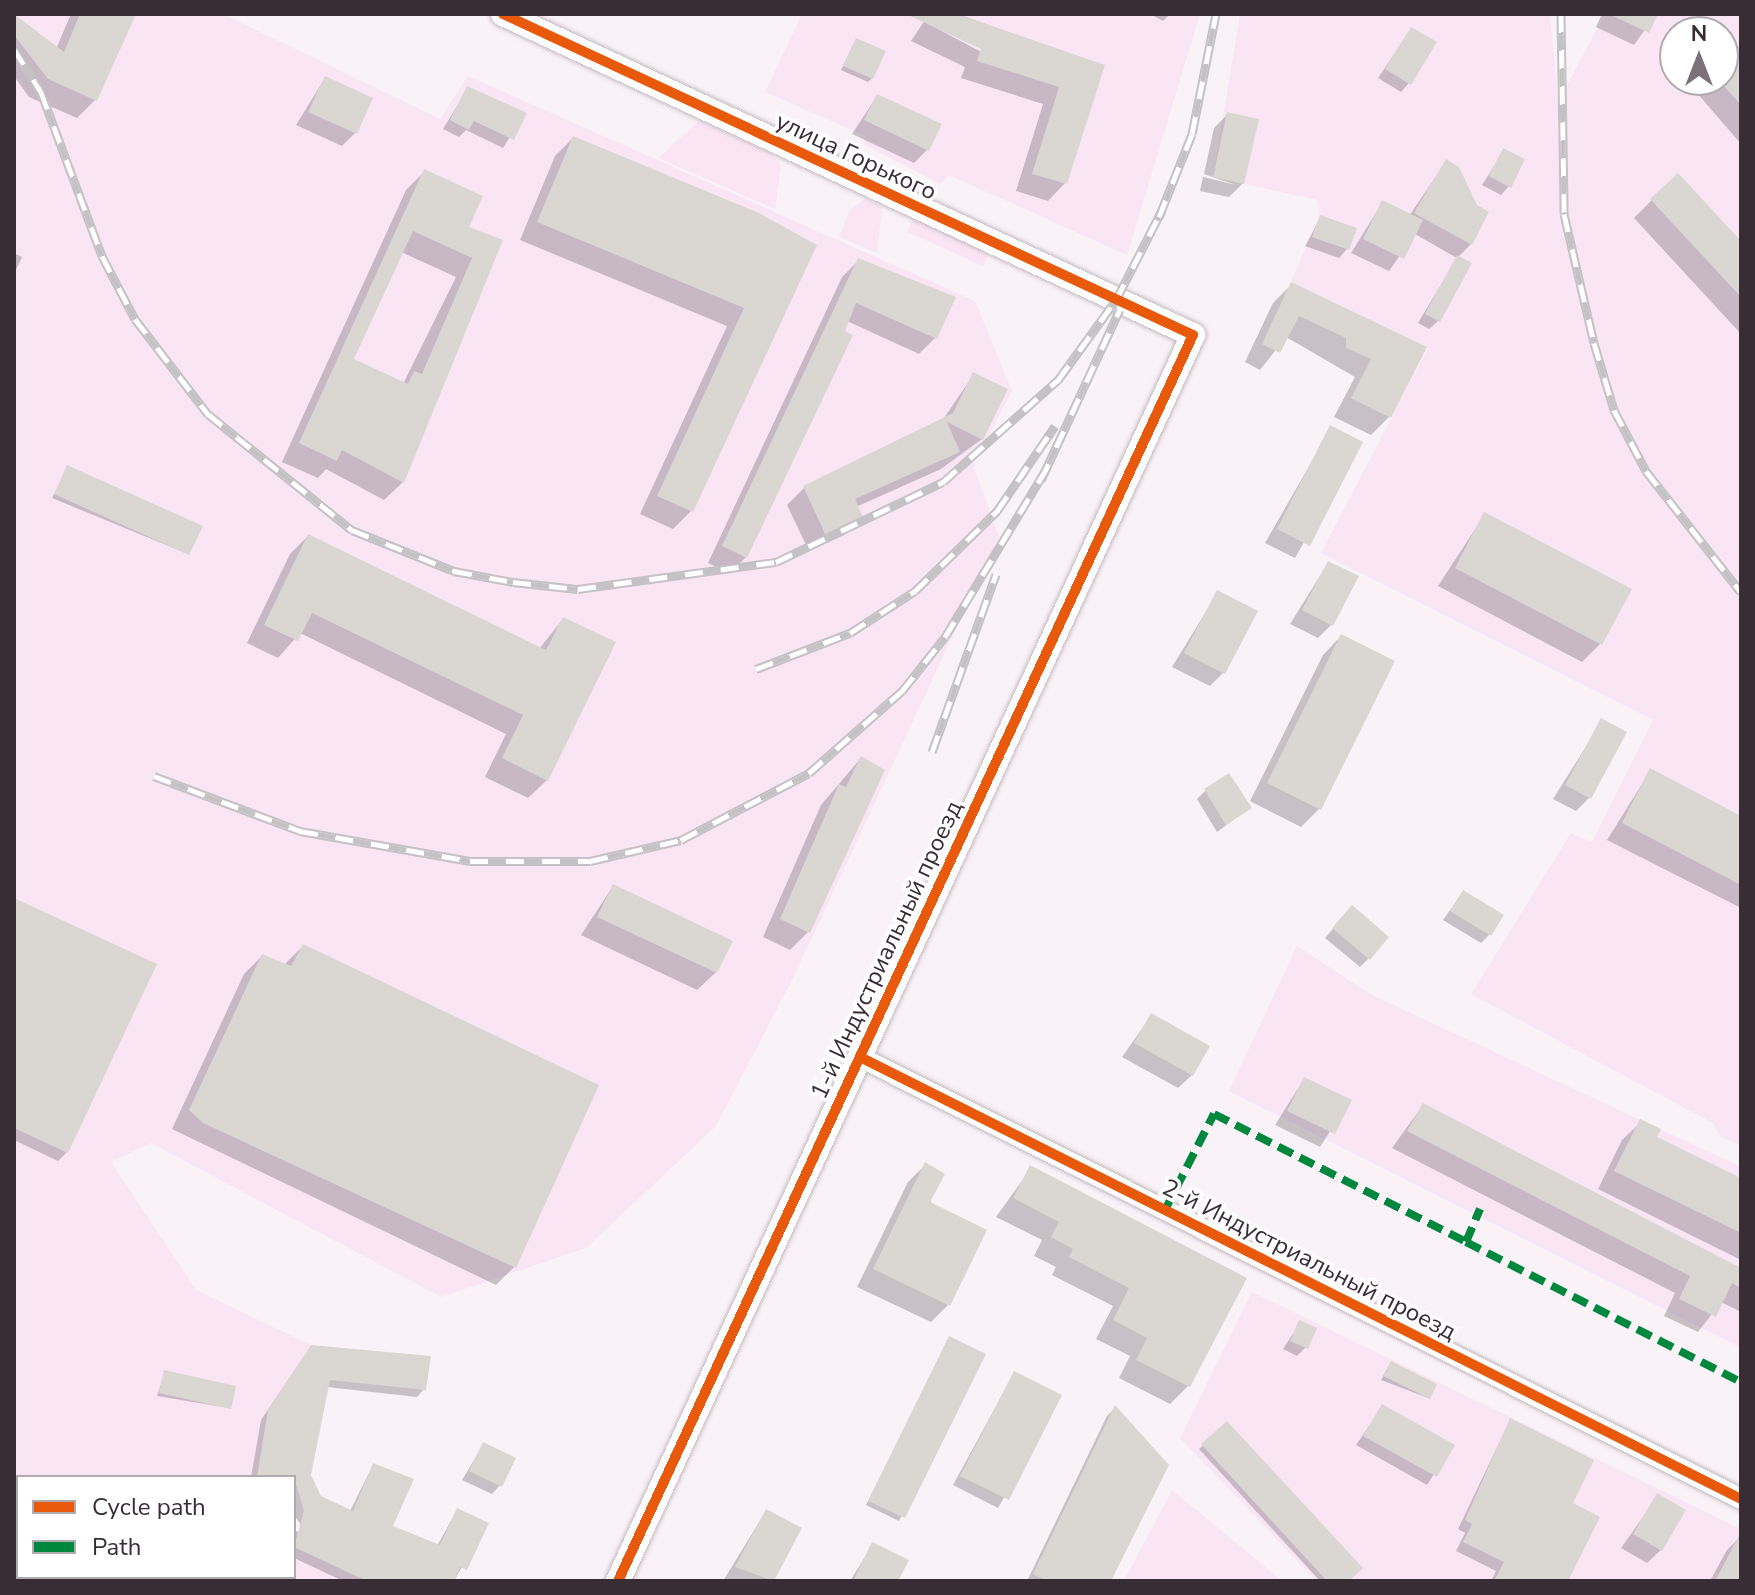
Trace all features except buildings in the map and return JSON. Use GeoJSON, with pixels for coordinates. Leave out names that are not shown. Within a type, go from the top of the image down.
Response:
{"type":"FeatureCollection","features":[{"type":"Feature","properties":{"kind":"street","name":"улица Горького"},"geometry":{"type":"LineString","coordinates":[[503,14],[1193,335]]}},
{"type":"Feature","properties":{"kind":"street","name":"1-й Индустриальный проезд"},"geometry":{"type":"LineString","coordinates":[[618,1581],[1193,335]]}},
{"type":"Feature","properties":{"kind":"street","name":"2-й Индустриальный проезд"},"geometry":{"type":"LineString","coordinates":[[860,1057],[1741,1499]]}},
{"type":"Feature","properties":{"kind":"shaded area"},"geometry":{"type":"Polygon","coordinates":[[[14,14],[223,14],[440,119],[468,76],[975,301],[1012,391],[973,465],[999,537],[793,978],[716,1126],[586,1248],[441,1297],[151,1143],[111,1162],[196,1290],[311,1345],[268,1410],[257,1475],[16,1475],[16,1579],[296,1579],[296,1548],[367,1581],[14,1581],[14,14]]]}},
{"type":"Feature","properties":{"kind":"shaded area"},"geometry":{"type":"Polygon","coordinates":[[[802,14],[1200,14],[1127,255],[949,175],[940,184],[864,144],[866,136],[765,92],[802,14]]]}},
{"type":"Feature","properties":{"kind":"shaded area"},"geometry":{"type":"Polygon","coordinates":[[[1240,14],[1550,14],[1558,102],[1605,14],[1741,14],[1741,1146],[1720,1136],[1713,1123],[1471,994],[1571,833],[1592,842],[1653,720],[1321,553],[1428,348],[1291,282],[1320,215],[1318,200],[1213,177],[1240,14]]]}},
{"type":"Feature","properties":{"kind":"shaded area"},"geometry":{"type":"Polygon","coordinates":[[[699,121],[770,152],[781,166],[775,209],[658,158],[699,121]]]}},
{"type":"Feature","properties":{"kind":"shaded area"},"geometry":{"type":"Polygon","coordinates":[[[866,198],[882,207],[877,253],[839,237],[850,210],[866,198]]]}},
{"type":"Feature","properties":{"kind":"shaded area"},"geometry":{"type":"Polygon","coordinates":[[[914,215],[991,249],[983,266],[907,232],[914,215]]]}},
{"type":"Feature","properties":{"kind":"shaded area"},"geometry":{"type":"Polygon","coordinates":[[[1297,946],[1370,994],[1741,1167],[1741,1348],[1229,1091],[1297,946]]]}},
{"type":"Feature","properties":{"kind":"shaded area"},"geometry":{"type":"Polygon","coordinates":[[[1252,1292],[1741,1529],[1741,1581],[1317,1581],[1180,1438],[1252,1292]]]}},
{"type":"Feature","properties":{"kind":"shaded area"},"geometry":{"type":"Polygon","coordinates":[[[1172,1490],[1282,1581],[1124,1581],[1172,1490]]]}},
{"type":"Feature","properties":{"kind":"railway"},"geometry":{"type":"LineString","coordinates":[[1159,217],[1192,134],[1216,14]]}},
{"type":"Feature","properties":{"kind":"railway"},"geometry":{"type":"LineString","coordinates":[[1561,14],[1564,214],[1594,343],[1614,410],[1646,471],[1741,592]]}},
{"type":"Feature","properties":{"kind":"railway"},"geometry":{"type":"LineString","coordinates":[[14,49],[41,92],[102,256],[135,319],[208,414],[352,530],[454,571],[513,582],[578,589],[776,562],[943,482],[1058,380],[1116,300],[1162,210]]}},
{"type":"Feature","properties":{"kind":"railway"},"geometry":{"type":"LineString","coordinates":[[1041,480],[1120,309]]}},
{"type":"Feature","properties":{"kind":"railway"},"geometry":{"type":"LineString","coordinates":[[756,669],[850,633],[915,591],[997,511],[1055,426]]}},
{"type":"Feature","properties":{"kind":"railway"},"geometry":{"type":"LineString","coordinates":[[154,776],[300,831],[470,861],[590,861],[681,840],[809,773],[902,691],[945,637],[1045,471]]}},
{"type":"Feature","properties":{"kind":"railway"},"geometry":{"type":"LineString","coordinates":[[932,752],[996,574]]}},
{"type":"Feature","properties":{"kind":"marked path"},"geometry":{"type":"LineString","coordinates":[[1165,1210],[1214,1114],[1466,1242],[1480,1209]]}},
{"type":"Feature","properties":{"kind":"marked path"},"geometry":{"type":"LineString","coordinates":[[1466,1242],[1741,1382]]}},
{"type":"Feature","properties":{"kind":"cycle path"},"geometry":{"type":"LineString","coordinates":[[503,14],[1193,335],[618,1581]]}},
{"type":"Feature","properties":{"kind":"cycle path"},"geometry":{"type":"LineString","coordinates":[[860,1057],[1741,1499]]}}]}
